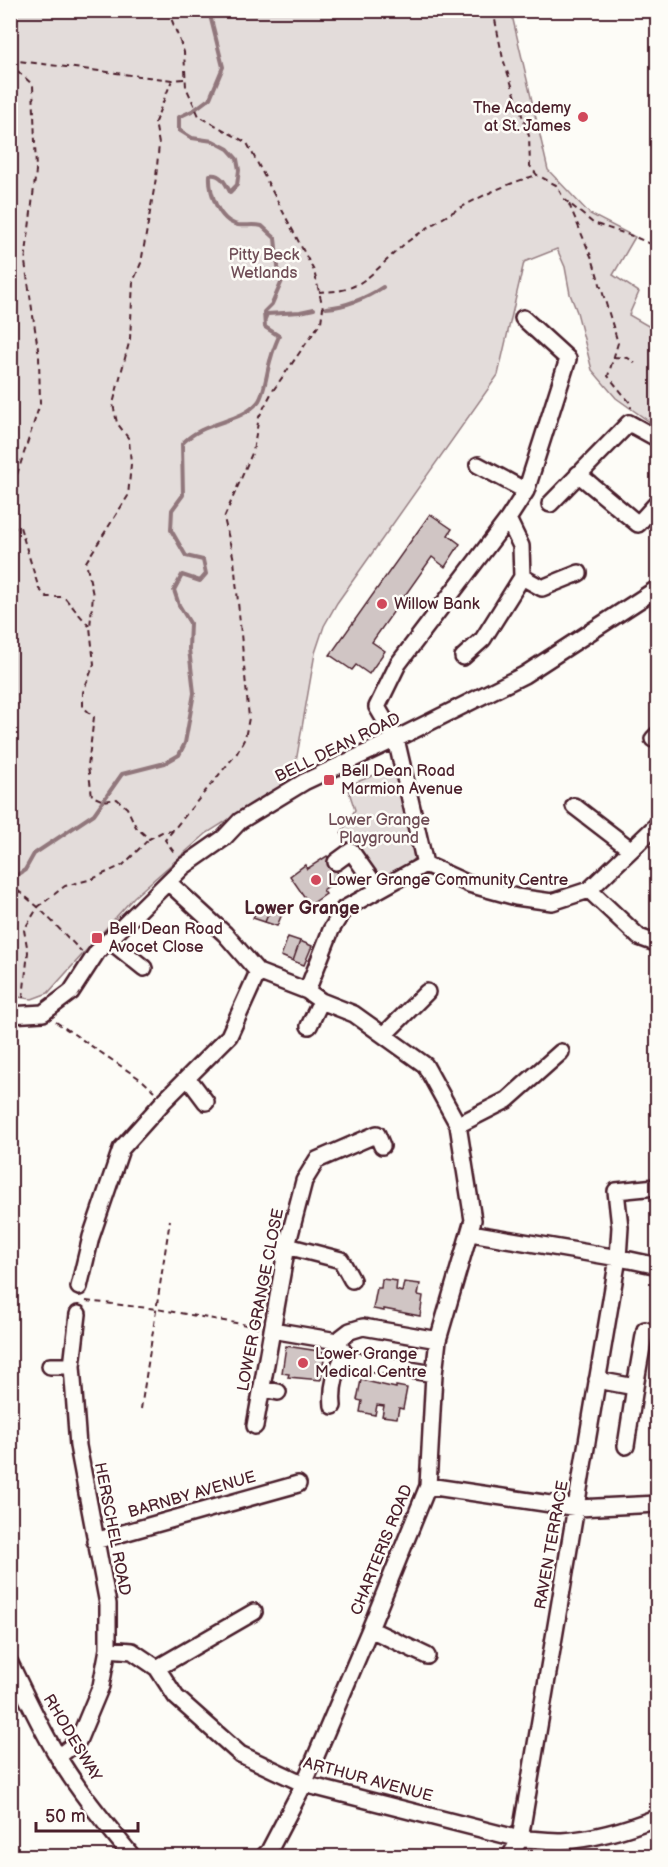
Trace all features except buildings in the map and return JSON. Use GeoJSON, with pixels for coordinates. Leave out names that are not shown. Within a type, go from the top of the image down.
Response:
{"type":"FeatureCollection","features":[{"type":"Feature","properties":{"kind":"street"},"geometry":{"type":"LineString","coordinates":[[425,864],[396,739],[377,707],[398,664],[508,519],[526,490],[568,359],[523,318]]}},
{"type":"Feature","properties":{"kind":"street"},"geometry":{"type":"LineString","coordinates":[[550,504],[629,423],[657,439]]}},
{"type":"Feature","properties":{"kind":"street"},"geometry":{"type":"LineString","coordinates":[[478,465],[526,490]]}},
{"type":"Feature","properties":{"kind":"street"},"geometry":{"type":"LineString","coordinates":[[578,474],[638,524],[657,502]]}},
{"type":"Feature","properties":{"kind":"street"},"geometry":{"type":"LineString","coordinates":[[463,657],[483,639],[522,577],[521,546],[508,519]]}},
{"type":"Feature","properties":{"kind":"street"},"geometry":{"type":"LineString","coordinates":[[522,577],[542,588],[579,573]]}},
{"type":"Feature","properties":{"kind":"street","name":"BELL DEAN ROAD"},"geometry":{"type":"LineString","coordinates":[[43,1013],[71,992],[108,939],[184,866],[224,838],[240,821],[304,782],[524,675],[657,588]]}},
{"type":"Feature","properties":{"kind":"street"},"geometry":{"type":"LineString","coordinates":[[574,806],[630,849]]}},
{"type":"Feature","properties":{"kind":"street"},"geometry":{"type":"LineString","coordinates":[[425,864],[469,884],[516,897],[552,902],[589,890],[657,824]]}},
{"type":"Feature","properties":{"kind":"street"},"geometry":{"type":"LineString","coordinates":[[336,862],[351,851],[378,889]]}},
{"type":"Feature","properties":{"kind":"street"},"geometry":{"type":"LineString","coordinates":[[307,991],[331,930],[344,909],[425,864]]}},
{"type":"Feature","properties":{"kind":"street","name":"CHARTERIS ROAD"},"geometry":{"type":"LineString","coordinates":[[168,882],[225,934],[258,972],[307,991],[321,1001],[354,1014],[425,1065],[458,1125],[473,1220],[438,1340],[428,1486],[304,1784],[264,1857]]}},
{"type":"Feature","properties":{"kind":"street"},"geometry":{"type":"LineString","coordinates":[[589,890],[639,937],[657,944]]}},
{"type":"Feature","properties":{"kind":"street"},"geometry":{"type":"LineString","coordinates":[[108,939],[144,968]]}},
{"type":"Feature","properties":{"kind":"street","name":"HERSCHEL ROAD"},"geometry":{"type":"LineString","coordinates":[[58,1757],[78,1741],[101,1686],[108,1649],[108,1604],[78,1446],[72,1366],[79,1301],[92,1237],[121,1149],[164,1101],[229,1036],[258,972]]}},
{"type":"Feature","properties":{"kind":"street"},"geometry":{"type":"LineString","coordinates":[[384,1035],[427,992]]}},
{"type":"Feature","properties":{"kind":"street"},"geometry":{"type":"LineString","coordinates":[[309,1026],[321,1001]]}},
{"type":"Feature","properties":{"kind":"street"},"geometry":{"type":"LineString","coordinates":[[10,1014],[43,1013]]}},
{"type":"Feature","properties":{"kind":"street"},"geometry":{"type":"LineString","coordinates":[[458,1125],[507,1100],[561,1052]]}},
{"type":"Feature","properties":{"kind":"street"},"geometry":{"type":"LineString","coordinates":[[188,1078],[206,1102]]}},
{"type":"Feature","properties":{"kind":"street","name":"LOWER GRANGE CLOSE"},"geometry":{"type":"LineString","coordinates":[[255,1426],[287,1246],[304,1181],[317,1160],[377,1134],[382,1146]]}},
{"type":"Feature","properties":{"kind":"street","name":"RAVEN TERRACE"},"geometry":{"type":"LineString","coordinates":[[510,1857],[520,1839],[578,1508],[618,1258],[620,1227],[616,1191],[656,1187]]}},
{"type":"Feature","properties":{"kind":"street"},"geometry":{"type":"LineString","coordinates":[[471,1233],[657,1266]]}},
{"type":"Feature","properties":{"kind":"street"},"geometry":{"type":"LineString","coordinates":[[287,1246],[341,1260],[352,1280]]}},
{"type":"Feature","properties":{"kind":"street"},"geometry":{"type":"LineString","coordinates":[[333,1406],[332,1393],[341,1347],[350,1331],[363,1327],[438,1340]]}},
{"type":"Feature","properties":{"kind":"street"},"geometry":{"type":"LineString","coordinates":[[272,1330],[341,1347],[357,1361],[434,1374]]}},
{"type":"Feature","properties":{"kind":"street"},"geometry":{"type":"LineString","coordinates":[[626,1446],[645,1330]]}},
{"type":"Feature","properties":{"kind":"street"},"geometry":{"type":"LineString","coordinates":[[50,1365],[72,1366]]}},
{"type":"Feature","properties":{"kind":"street"},"geometry":{"type":"LineString","coordinates":[[597,1380],[635,1387]]}},
{"type":"Feature","properties":{"kind":"street"},"geometry":{"type":"LineString","coordinates":[[261,1389],[278,1392]]}},
{"type":"Feature","properties":{"kind":"street","name":"BARNBY AVENUE"},"geometry":{"type":"LineString","coordinates":[[95,1541],[298,1484]]}},
{"type":"Feature","properties":{"kind":"street"},"geometry":{"type":"LineString","coordinates":[[428,1486],[578,1508],[657,1504]]}},
{"type":"Feature","properties":{"kind":"street"},"geometry":{"type":"LineString","coordinates":[[157,1668],[254,1612]]}},
{"type":"Feature","properties":{"kind":"street"},"geometry":{"type":"LineString","coordinates":[[370,1629],[427,1656]]}},
{"type":"Feature","properties":{"kind":"street","name":"ARTHUR AVENUE"},"geometry":{"type":"LineString","coordinates":[[108,1649],[132,1651],[157,1668],[176,1697],[240,1754],[304,1784],[520,1839],[563,1841],[638,1825],[657,1817]]}},
{"type":"Feature","properties":{"kind":"street","name":"RHODESWAY"},"geometry":{"type":"LineString","coordinates":[[10,1663],[58,1757],[99,1816],[132,1857]]}},
{"type":"Feature","properties":{"kind":"path"},"geometry":{"type":"LineString","coordinates":[[168,10],[184,52],[186,87],[199,116],[247,143],[314,271],[323,308],[321,322],[272,392],[259,417],[253,451],[224,518],[234,560],[249,718],[246,738],[237,753],[165,840],[184,866]]}},
{"type":"Feature","properties":{"kind":"path"},"geometry":{"type":"LineString","coordinates":[[493,10],[503,59],[529,136],[530,166],[537,174],[556,185],[569,204],[594,261],[618,342],[608,376],[631,404],[629,423]]}},
{"type":"Feature","properties":{"kind":"path"},"geometry":{"type":"LineString","coordinates":[[10,62],[172,80],[185,79]]}},
{"type":"Feature","properties":{"kind":"path"},"geometry":{"type":"LineString","coordinates":[[10,62],[33,85],[36,171],[25,262],[39,356],[40,404],[10,496]]}},
{"type":"Feature","properties":{"kind":"path"},"geometry":{"type":"LineString","coordinates":[[149,839],[136,827],[127,808],[117,799],[104,801],[92,796],[88,766],[94,717],[83,707],[83,692],[94,664],[90,627],[93,596],[86,562],[129,496],[131,464],[129,439],[117,423],[113,404],[130,339],[133,282],[141,263],[156,178],[159,144],[155,122],[172,80]]}},
{"type":"Feature","properties":{"kind":"path"},"geometry":{"type":"LineString","coordinates":[[319,292],[342,290],[368,278],[384,260],[437,223],[507,183],[537,174]]}},
{"type":"Feature","properties":{"kind":"path"},"geometry":{"type":"LineString","coordinates":[[569,204],[593,223],[657,247]]}},
{"type":"Feature","properties":{"kind":"path"},"geometry":{"type":"LineString","coordinates":[[614,357],[628,358],[635,363]]}},
{"type":"Feature","properties":{"kind":"path"},"geometry":{"type":"LineString","coordinates":[[10,529],[20,527],[39,589],[47,597],[64,597],[90,627]]}},
{"type":"Feature","properties":{"kind":"path"},"geometry":{"type":"LineString","coordinates":[[23,998],[28,952],[24,930],[38,907],[65,886],[92,879],[123,865],[149,839],[164,831],[173,830]]}},
{"type":"Feature","properties":{"kind":"path"},"geometry":{"type":"LineString","coordinates":[[10,884],[38,907],[84,954]]}},
{"type":"Feature","properties":{"kind":"path"},"geometry":{"type":"LineString","coordinates":[[43,1013],[143,1081],[164,1101]]}},
{"type":"Feature","properties":{"kind":"path"},"geometry":{"type":"LineString","coordinates":[[141,1409],[170,1220]]}},
{"type":"Feature","properties":{"kind":"path"},"geometry":{"type":"LineString","coordinates":[[79,1301],[156,1309],[272,1330]]}},
{"type":"Feature","properties":{"kind":"green space","name":"Pitty Beck Wetlands"},"geometry":{"type":"Polygon","coordinates":[[[11,11],[511,11],[548,170],[590,214],[635,237],[613,275],[639,292],[629,315],[657,331],[657,427],[616,398],[592,370],[570,294],[565,267],[557,249],[524,262],[498,375],[337,603],[324,626],[315,653],[293,779],[207,833],[134,897],[48,993],[32,999],[11,996],[11,11]]]}},
{"type":"Feature","properties":{"kind":"green space","name":"Lower Grange Playground"},"geometry":{"type":"Polygon","coordinates":[[[389,769],[396,773],[401,782],[414,858],[408,865],[376,880],[352,843],[349,845],[341,833],[355,810],[347,786],[389,769]]]}},
{"type":"Feature","properties":{"kind":"waterway"},"geometry":{"type":"LineString","coordinates":[[10,880],[25,870],[34,854],[94,814],[122,774],[165,763],[179,755],[185,743],[194,693],[189,649],[190,623],[179,605],[174,590],[182,575],[200,581],[206,574],[203,560],[186,556],[171,530],[172,510],[183,495],[182,444],[201,430],[242,414],[258,402],[279,336],[265,327],[264,312],[272,304],[282,281],[279,276],[275,238],[262,226],[238,225],[225,218],[216,205],[211,189],[210,175],[220,177],[230,192],[237,185],[239,170],[237,159],[228,149],[213,141],[192,138],[179,130],[179,117],[194,110],[210,98],[223,67],[207,10]]}},
{"type":"Feature","properties":{"kind":"waterway"},"geometry":{"type":"LineString","coordinates":[[326,308],[356,301],[383,287]]}},
{"type":"Feature","properties":{"kind":"waterway"},"geometry":{"type":"LineString","coordinates":[[265,319],[267,314],[314,309]]}},
{"type":"Feature","properties":{"kind":"place","name":"The Academy at St. James"},"geometry":{"type":"Point","coordinates":[583,117]}},
{"type":"Feature","properties":{"kind":"place","name":"Willow Bank"},"geometry":{"type":"Point","coordinates":[382,604]}},
{"type":"Feature","properties":{"kind":"place","name":"Bell Dean Road Marmion Avenue"},"geometry":{"type":"Point","coordinates":[329,780]}},
{"type":"Feature","properties":{"kind":"place","name":"Lower Grange Community Centre"},"geometry":{"type":"Point","coordinates":[316,880]}},
{"type":"Feature","properties":{"kind":"place","name":"Bell Dean Road Avocet Close"},"geometry":{"type":"Point","coordinates":[97,938]}},
{"type":"Feature","properties":{"kind":"place","name":"Lower Grange Medical Centre"},"geometry":{"type":"Point","coordinates":[303,1363]}},
{"type":"Feature","properties":{"kind":"district","name":"Lower Grange"},"geometry":{"type":"Point","coordinates":[302,908]}}]}
